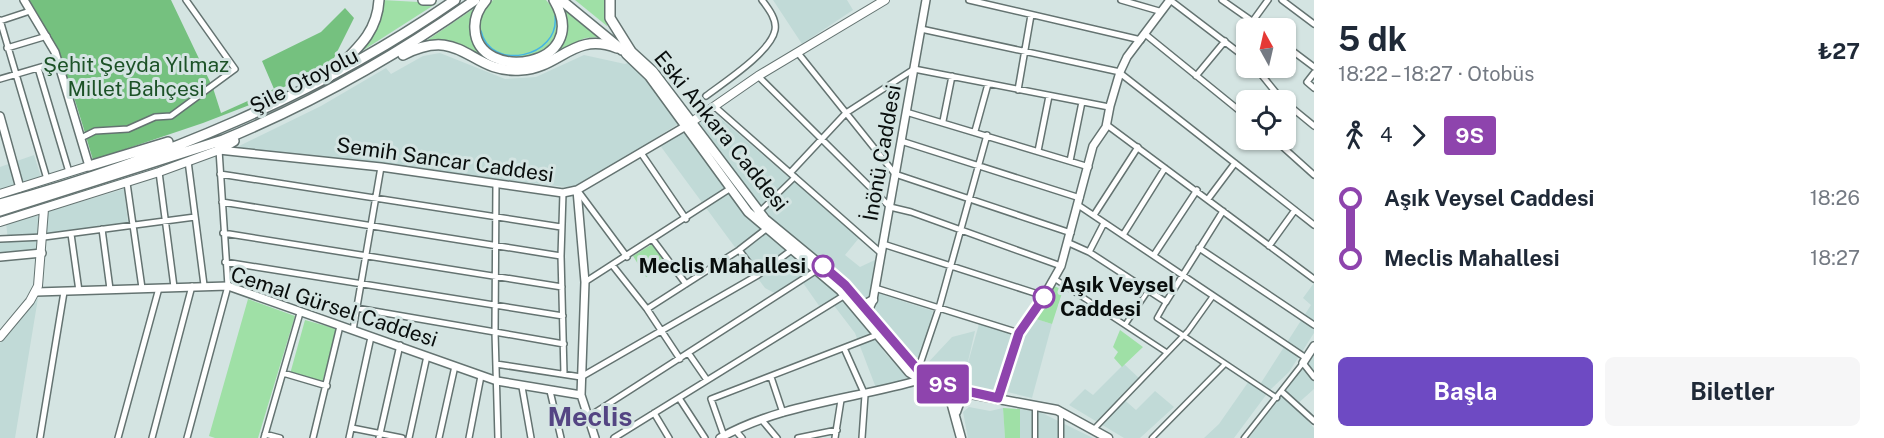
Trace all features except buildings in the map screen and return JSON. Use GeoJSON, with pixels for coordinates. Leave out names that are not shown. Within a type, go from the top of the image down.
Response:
{"type":"FeatureCollection","features":[{"type":"Feature","properties":{"kind":"highway"},"geometry":{"type":"LineString","coordinates":[[328,78],[366,40],[375,23],[379,0]]}},
{"type":"Feature","properties":{"kind":"highway"},"geometry":{"type":"LineString","coordinates":[[423,0],[431,0]]}},
{"type":"Feature","properties":{"kind":"highway","name":"Şile Otoyolu"},"geometry":{"type":"LineString","coordinates":[[0,204],[140,159],[328,78],[392,42],[455,0]]}},
{"type":"Feature","properties":{"kind":"highway","name":"Şile Otoyolu"},"geometry":{"type":"LineString","coordinates":[[0,211],[223,140],[259,125],[378,63],[475,0]]}},
{"type":"Feature","properties":{"kind":"highway"},"geometry":{"type":"LineString","coordinates":[[486,0],[476,17],[478,44],[493,58],[515,62],[544,55],[558,43],[562,35],[563,17],[554,0]]}},
{"type":"Feature","properties":{"kind":"highway"},"geometry":{"type":"LineString","coordinates":[[561,0],[626,50]]}},
{"type":"Feature","properties":{"kind":"highway"},"geometry":{"type":"LineString","coordinates":[[570,0],[626,50]]}},
{"type":"Feature","properties":{"kind":"highway"},"geometry":{"type":"LineString","coordinates":[[610,0],[610,18],[626,50]]}},
{"type":"Feature","properties":{"kind":"highway"},"geometry":{"type":"LineString","coordinates":[[378,63],[428,45],[444,44],[497,68],[512,70],[534,68],[592,42],[626,50]]}},
{"type":"Feature","properties":{"kind":"highway"},"geometry":{"type":"LineString","coordinates":[[219,150],[259,125]]}},
{"type":"Feature","properties":{"kind":"highway"},"geometry":{"type":"LineString","coordinates":[[89,166],[194,137]]}},
{"type":"Feature","properties":{"kind":"main road"},"geometry":{"type":"LineString","coordinates":[[858,17],[860,12],[879,0]]}},
{"type":"Feature","properties":{"kind":"main road"},"geometry":{"type":"LineString","coordinates":[[689,124],[758,76],[885,0]]}},
{"type":"Feature","properties":{"kind":"main road","name":"Eski Ankara Caddesi"},"geometry":{"type":"LineString","coordinates":[[626,50],[759,212],[845,285],[918,370],[939,383],[971,394],[1035,404],[1061,412],[1091,432],[1108,438]]}},
{"type":"Feature","properties":{"kind":"main road","name":"Eski Ankara Caddesi"},"geometry":{"type":"LineString","coordinates":[[689,124],[748,212],[845,295],[909,372],[950,398],[956,412]]}},
{"type":"Feature","properties":{"kind":"main road"},"geometry":{"type":"LineString","coordinates":[[0,222],[127,183],[219,150]]}},
{"type":"Feature","properties":{"kind":"main road"},"geometry":{"type":"LineString","coordinates":[[0,194],[89,166]]}},
{"type":"Feature","properties":{"kind":"main road"},"geometry":{"type":"LineString","coordinates":[[0,337],[36,292],[44,237],[44,209]]}},
{"type":"Feature","properties":{"kind":"main road"},"geometry":{"type":"LineString","coordinates":[[817,270],[838,283],[859,307],[866,309],[873,300]]}},
{"type":"Feature","properties":{"kind":"main road"},"geometry":{"type":"LineString","coordinates":[[962,438],[956,412],[960,401],[971,394]]}},
{"type":"Feature","properties":{"kind":"street"},"geometry":{"type":"LineString","coordinates":[[24,0],[47,36],[58,62],[89,166]]}},
{"type":"Feature","properties":{"kind":"street"},"geometry":{"type":"LineString","coordinates":[[81,138],[95,131],[128,129],[155,117],[171,116],[235,69],[186,0]]}},
{"type":"Feature","properties":{"kind":"street"},"geometry":{"type":"LineString","coordinates":[[706,96],[750,62],[768,44],[775,30],[771,12],[762,0]]}},
{"type":"Feature","properties":{"kind":"street","name":"İnönü Caddesi"},"geometry":{"type":"LineString","coordinates":[[873,300],[926,0]]}},
{"type":"Feature","properties":{"kind":"street"},"geometry":{"type":"LineString","coordinates":[[969,0],[1143,37],[1236,109]]}},
{"type":"Feature","properties":{"kind":"street"},"geometry":{"type":"LineString","coordinates":[[1121,0],[1159,11]]}},
{"type":"Feature","properties":{"kind":"street"},"geometry":{"type":"LineString","coordinates":[[998,398],[1019,333],[1055,279],[1061,266],[1069,243],[1093,146],[1107,125],[1120,73],[1127,57],[1159,11],[1170,0],[1236,50]]}},
{"type":"Feature","properties":{"kind":"street"},"geometry":{"type":"LineString","coordinates":[[1222,0],[1247,18]]}},
{"type":"Feature","properties":{"kind":"street"},"geometry":{"type":"LineString","coordinates":[[1255,18],[1268,0]]}},
{"type":"Feature","properties":{"kind":"street"},"geometry":{"type":"LineString","coordinates":[[1282,0],[1314,24]]}},
{"type":"Feature","properties":{"kind":"street"},"geometry":{"type":"LineString","coordinates":[[30,11],[0,20],[14,75],[47,179]]}},
{"type":"Feature","properties":{"kind":"street"},"geometry":{"type":"LineString","coordinates":[[1018,90],[1031,15]]}},
{"type":"Feature","properties":{"kind":"street"},"geometry":{"type":"LineString","coordinates":[[921,29],[1120,73],[1313,222]]}},
{"type":"Feature","properties":{"kind":"street"},"geometry":{"type":"LineString","coordinates":[[7,48],[47,36]]}},
{"type":"Feature","properties":{"kind":"street"},"geometry":{"type":"LineString","coordinates":[[1196,76],[1226,41]]}},
{"type":"Feature","properties":{"kind":"street"},"geometry":{"type":"LineString","coordinates":[[798,52],[895,174],[1071,233]]}},
{"type":"Feature","properties":{"kind":"street"},"geometry":{"type":"LineString","coordinates":[[1296,54],[1314,67]]}},
{"type":"Feature","properties":{"kind":"street"},"geometry":{"type":"LineString","coordinates":[[0,79],[58,62]]}},
{"type":"Feature","properties":{"kind":"street"},"geometry":{"type":"LineString","coordinates":[[38,68],[69,172]]}},
{"type":"Feature","properties":{"kind":"street"},"geometry":{"type":"LineString","coordinates":[[759,212],[846,113],[914,69],[1110,107]]}},
{"type":"Feature","properties":{"kind":"street"},"geometry":{"type":"LineString","coordinates":[[1314,73],[1307,82],[1314,88]]}},
{"type":"Feature","properties":{"kind":"street"},"geometry":{"type":"LineString","coordinates":[[758,76],[890,207],[1061,266]]}},
{"type":"Feature","properties":{"kind":"street"},"geometry":{"type":"LineString","coordinates":[[943,121],[952,76]]}},
{"type":"Feature","properties":{"kind":"street"},"geometry":{"type":"LineString","coordinates":[[1264,78],[1274,90]]}},
{"type":"Feature","properties":{"kind":"street"},"geometry":{"type":"LineString","coordinates":[[975,131],[988,84]]}},
{"type":"Feature","properties":{"kind":"street"},"geometry":{"type":"LineString","coordinates":[[1038,151],[1049,96]]}},
{"type":"Feature","properties":{"kind":"street"},"geometry":{"type":"LineString","coordinates":[[1070,161],[1082,102]]}},
{"type":"Feature","properties":{"kind":"street"},"geometry":{"type":"LineString","coordinates":[[715,107],[881,253]]}},
{"type":"Feature","properties":{"kind":"street"},"geometry":{"type":"LineString","coordinates":[[906,112],[943,121],[1089,167]]}},
{"type":"Feature","properties":{"kind":"street"},"geometry":{"type":"LineString","coordinates":[[1296,112],[1314,126]]}},
{"type":"Feature","properties":{"kind":"street"},"geometry":{"type":"LineString","coordinates":[[0,116],[20,188]]}},
{"type":"Feature","properties":{"kind":"street","name":"Semih Sancar Caddesi"},"geometry":{"type":"LineString","coordinates":[[219,150],[381,167],[563,193],[577,190],[689,124]]}},
{"type":"Feature","properties":{"kind":"street"},"geometry":{"type":"LineString","coordinates":[[1107,125],[1314,279]]}},
{"type":"Feature","properties":{"kind":"street"},"geometry":{"type":"LineString","coordinates":[[918,370],[939,309],[968,197],[987,135]]}},
{"type":"Feature","properties":{"kind":"street"},"geometry":{"type":"LineString","coordinates":[[901,141],[1079,201],[1104,223],[1154,255],[1304,360],[1314,377]]}},
{"type":"Feature","properties":{"kind":"street"},"geometry":{"type":"LineString","coordinates":[[1094,215],[1138,147]]}},
{"type":"Feature","properties":{"kind":"street"},"geometry":{"type":"LineString","coordinates":[[187,438],[228,286],[219,150]]}},
{"type":"Feature","properties":{"kind":"street"},"geometry":{"type":"LineString","coordinates":[[1286,150],[1314,175]]}},
{"type":"Feature","properties":{"kind":"street"},"geometry":{"type":"LineString","coordinates":[[641,153],[686,219]]}},
{"type":"Feature","properties":{"kind":"street"},"geometry":{"type":"LineString","coordinates":[[188,161],[204,285]]}},
{"type":"Feature","properties":{"kind":"street"},"geometry":{"type":"LineString","coordinates":[[1208,199],[1235,163]]}},
{"type":"Feature","properties":{"kind":"street"},"geometry":{"type":"LineString","coordinates":[[353,330],[381,167]]}},
{"type":"Feature","properties":{"kind":"street"},"geometry":{"type":"LineString","coordinates":[[1123,235],[1165,168]]}},
{"type":"Feature","properties":{"kind":"street"},"geometry":{"type":"LineString","coordinates":[[159,172],[174,287]]}},
{"type":"Feature","properties":{"kind":"street"},"geometry":{"type":"LineString","coordinates":[[220,174],[561,227]]}},
{"type":"Feature","properties":{"kind":"street"},"geometry":{"type":"LineString","coordinates":[[127,183],[142,288]]}},
{"type":"Feature","properties":{"kind":"street"},"geometry":{"type":"LineString","coordinates":[[496,183],[495,332],[498,438]]}},
{"type":"Feature","properties":{"kind":"street"},"geometry":{"type":"LineString","coordinates":[[585,282],[731,188]]}},
{"type":"Feature","properties":{"kind":"street"},"geometry":{"type":"LineString","coordinates":[[577,190],[627,257]]}},
{"type":"Feature","properties":{"kind":"street"},"geometry":{"type":"LineString","coordinates":[[577,190],[585,282],[581,395],[595,438]]}},
{"type":"Feature","properties":{"kind":"street"},"geometry":{"type":"LineString","coordinates":[[1154,255],[1197,190]]}},
{"type":"Feature","properties":{"kind":"street"},"geometry":{"type":"LineString","coordinates":[[563,193],[561,256],[564,374]]}},
{"type":"Feature","properties":{"kind":"street"},"geometry":{"type":"LineString","coordinates":[[222,202],[561,256]]}},
{"type":"Feature","properties":{"kind":"street"},"geometry":{"type":"LineString","coordinates":[[1269,246],[1295,210]]}},
{"type":"Feature","properties":{"kind":"street"},"geometry":{"type":"LineString","coordinates":[[1223,211],[1157,318],[1224,365],[1277,398]]}},
{"type":"Feature","properties":{"kind":"street"},"geometry":{"type":"LineString","coordinates":[[0,239],[71,234],[195,217]]}},
{"type":"Feature","properties":{"kind":"street"},"geometry":{"type":"LineString","coordinates":[[1089,252],[1104,223]]}},
{"type":"Feature","properties":{"kind":"street"},"geometry":{"type":"LineString","coordinates":[[102,229],[110,289]]}},
{"type":"Feature","properties":{"kind":"street"},"geometry":{"type":"LineString","coordinates":[[647,309],[739,250],[766,229]]}},
{"type":"Feature","properties":{"kind":"street"},"geometry":{"type":"LineString","coordinates":[[223,232],[562,287]]}},
{"type":"Feature","properties":{"kind":"street"},"geometry":{"type":"LineString","coordinates":[[71,234],[79,291]]}},
{"type":"Feature","properties":{"kind":"street"},"geometry":{"type":"LineString","coordinates":[[653,240],[686,284]]}},
{"type":"Feature","properties":{"kind":"street"},"geometry":{"type":"LineString","coordinates":[[1069,243],[1089,252],[1166,302]]}},
{"type":"Feature","properties":{"kind":"street"},"geometry":{"type":"LineString","coordinates":[[883,244],[1044,296]]}},
{"type":"Feature","properties":{"kind":"street"},"geometry":{"type":"LineString","coordinates":[[1199,248],[1314,325]]}},
{"type":"Feature","properties":{"kind":"street"},"geometry":{"type":"LineString","coordinates":[[496,364],[581,377],[758,275],[793,249]]}},
{"type":"Feature","properties":{"kind":"street"},"geometry":{"type":"LineString","coordinates":[[739,250],[758,275]]}},
{"type":"Feature","properties":{"kind":"street"},"geometry":{"type":"LineString","coordinates":[[0,257],[42,253]]}},
{"type":"Feature","properties":{"kind":"street"},"geometry":{"type":"LineString","coordinates":[[225,262],[563,316]]}},
{"type":"Feature","properties":{"kind":"street"},"geometry":{"type":"LineString","coordinates":[[613,266],[647,309],[680,359]]}},
{"type":"Feature","properties":{"kind":"street"},"geometry":{"type":"LineString","coordinates":[[588,417],[817,270]]}},
{"type":"Feature","properties":{"kind":"street"},"geometry":{"type":"LineString","coordinates":[[1055,279],[1166,352]]}},
{"type":"Feature","properties":{"kind":"street"},"geometry":{"type":"LineString","coordinates":[[152,438],[192,286]]}},
{"type":"Feature","properties":{"kind":"street","name":"Cemal Gürsel Caddesi"},"geometry":{"type":"LineString","coordinates":[[36,292],[228,286],[497,381],[550,392],[581,395]]}},
{"type":"Feature","properties":{"kind":"street"},"geometry":{"type":"LineString","coordinates":[[118,438],[159,288]]}},
{"type":"Feature","properties":{"kind":"street"},"geometry":{"type":"LineString","coordinates":[[875,288],[1019,333]]}},
{"type":"Feature","properties":{"kind":"street"},"geometry":{"type":"LineString","coordinates":[[1125,326],[1148,291]]}},
{"type":"Feature","properties":{"kind":"street"},"geometry":{"type":"LineString","coordinates":[[40,438],[64,292]]}},
{"type":"Feature","properties":{"kind":"street"},"geometry":{"type":"LineString","coordinates":[[614,438],[845,295]]}},
{"type":"Feature","properties":{"kind":"street"},"geometry":{"type":"LineString","coordinates":[[1091,432],[1183,336],[1213,296]]}},
{"type":"Feature","properties":{"kind":"street"},"geometry":{"type":"LineString","coordinates":[[356,308],[564,344]]}},
{"type":"Feature","properties":{"kind":"street"},"geometry":{"type":"LineString","coordinates":[[280,438],[265,436],[300,313]]}},
{"type":"Feature","properties":{"kind":"street"},"geometry":{"type":"LineString","coordinates":[[313,438],[340,326]]}},
{"type":"Feature","properties":{"kind":"street"},"geometry":{"type":"LineString","coordinates":[[877,335],[711,399],[722,437],[761,419],[920,380]]}},
{"type":"Feature","properties":{"kind":"street"},"geometry":{"type":"LineString","coordinates":[[349,438],[371,337]]}},
{"type":"Feature","properties":{"kind":"street"},"geometry":{"type":"LineString","coordinates":[[380,436],[400,345]]}},
{"type":"Feature","properties":{"kind":"street"},"geometry":{"type":"LineString","coordinates":[[1244,438],[1282,392],[1314,346]]}},
{"type":"Feature","properties":{"kind":"street"},"geometry":{"type":"LineString","coordinates":[[844,348],[865,395],[862,438]]}},
{"type":"Feature","properties":{"kind":"street"},"geometry":{"type":"LineString","coordinates":[[689,354],[707,380]]}},
{"type":"Feature","properties":{"kind":"street"},"geometry":{"type":"LineString","coordinates":[[409,438],[427,356]]}},
{"type":"Feature","properties":{"kind":"street"},"geometry":{"type":"LineString","coordinates":[[1152,438],[1224,365]]}},
{"type":"Feature","properties":{"kind":"street"},"geometry":{"type":"LineString","coordinates":[[439,438],[455,366]]}},
{"type":"Feature","properties":{"kind":"street"},"geometry":{"type":"LineString","coordinates":[[283,374],[327,386]]}},
{"type":"Feature","properties":{"kind":"street"},"geometry":{"type":"LineString","coordinates":[[469,438],[481,376]]}},
{"type":"Feature","properties":{"kind":"street"},"geometry":{"type":"LineString","coordinates":[[771,377],[783,413]]}},
{"type":"Feature","properties":{"kind":"street"},"geometry":{"type":"LineString","coordinates":[[522,387],[531,438]]}},
{"type":"Feature","properties":{"kind":"street"},"geometry":{"type":"LineString","coordinates":[[550,392],[561,438]]}},
{"type":"Feature","properties":{"kind":"street"},"geometry":{"type":"LineString","coordinates":[[1282,392],[1314,421]]}},
{"type":"Feature","properties":{"kind":"street"},"geometry":{"type":"LineString","coordinates":[[679,398],[705,438]]}},
{"type":"Feature","properties":{"kind":"street"},"geometry":{"type":"LineString","coordinates":[[835,438],[841,400]]}},
{"type":"Feature","properties":{"kind":"street"},"geometry":{"type":"LineString","coordinates":[[1035,404],[1035,438]]}},
{"type":"Feature","properties":{"kind":"street"},"geometry":{"type":"LineString","coordinates":[[1061,412],[1061,438]]}},
{"type":"Feature","properties":{"kind":"street"},"geometry":{"type":"LineString","coordinates":[[654,413],[669,438]]}},
{"type":"Feature","properties":{"kind":"street"},"geometry":{"type":"LineString","coordinates":[[761,419],[777,438]]}},
{"type":"Feature","properties":{"kind":"street"},"geometry":{"type":"LineString","coordinates":[[352,428],[380,436],[402,438]]}},
{"type":"Feature","properties":{"kind":"street"},"geometry":{"type":"LineString","coordinates":[[798,438],[837,429]]}},
{"type":"Feature","properties":{"kind":"street"},"geometry":{"type":"LineString","coordinates":[[736,430],[742,438]]}},
{"type":"Feature","properties":{"kind":"street"},"geometry":{"type":"LineString","coordinates":[[627,431],[632,438]]}},
{"type":"Feature","properties":{"kind":"shaded area"},"geometry":{"type":"Polygon","coordinates":[[[773,0],[847,0],[853,10],[802,44],[773,0]]]}},
{"type":"Feature","properties":{"kind":"shaded area"},"geometry":{"type":"Polygon","coordinates":[[[440,53],[505,79],[536,77],[584,55],[625,64],[630,62],[681,122],[584,184],[566,187],[235,148],[321,106],[386,68],[391,74],[423,56],[440,53]]]}},
{"type":"Feature","properties":{"kind":"shaded area"},"geometry":{"type":"Polygon","coordinates":[[[712,111],[859,238],[845,255],[860,267],[877,259],[874,292],[933,311],[921,358],[910,356],[843,277],[776,224],[740,183],[698,120],[712,111]]]}},
{"type":"Feature","properties":{"kind":"shaded area"},"geometry":{"type":"Polygon","coordinates":[[[687,131],[722,185],[748,218],[826,281],[857,312],[885,353],[909,379],[876,388],[855,333],[832,303],[822,310],[801,280],[778,295],[765,288],[659,144],[687,131]]]}},
{"type":"Feature","properties":{"kind":"shaded area"},"geometry":{"type":"Polygon","coordinates":[[[34,155],[41,177],[0,190],[0,167],[34,155]]]}},
{"type":"Feature","properties":{"kind":"shaded area"},"geometry":{"type":"Polygon","coordinates":[[[124,189],[128,223],[46,236],[46,212],[124,189]]]}},
{"type":"Feature","properties":{"kind":"shaded area"},"geometry":{"type":"Polygon","coordinates":[[[35,214],[41,219],[38,251],[0,254],[0,242],[8,241],[6,222],[35,214]]]}},
{"type":"Feature","properties":{"kind":"shaded area"},"geometry":{"type":"Polygon","coordinates":[[[1314,283],[1314,333],[1289,372],[1269,391],[1234,438],[1204,438],[1219,424],[1249,381],[1259,386],[1311,305],[1303,298],[1314,283]]]}},
{"type":"Feature","properties":{"kind":"shaded area"},"geometry":{"type":"Polygon","coordinates":[[[38,298],[15,438],[0,438],[0,343],[38,298]]]}},
{"type":"Feature","properties":{"kind":"shaded area"},"geometry":{"type":"Polygon","coordinates":[[[1033,318],[1052,324],[1032,398],[1003,391],[1021,336],[1033,318]]]}},
{"type":"Feature","properties":{"kind":"shaded area"},"geometry":{"type":"Polygon","coordinates":[[[979,324],[1014,334],[997,392],[964,386],[965,372],[962,382],[947,381],[923,368],[952,337],[975,331],[966,370],[979,324]]]}},
{"type":"Feature","properties":{"kind":"shaded area"},"geometry":{"type":"Polygon","coordinates":[[[1314,350],[1314,389],[1295,406],[1314,428],[1314,438],[1249,438],[1314,350]]]}},
{"type":"Feature","properties":{"kind":"shaded area"},"geometry":{"type":"Polygon","coordinates":[[[1124,364],[1140,379],[1121,397],[1136,410],[1155,391],[1174,407],[1140,438],[1124,438],[1069,405],[1085,389],[1093,395],[1124,364]]]}},
{"type":"Feature","properties":{"kind":"shaded area"},"geometry":{"type":"Polygon","coordinates":[[[969,407],[990,411],[1003,408],[1005,438],[968,438],[963,412],[969,407]]]}},
{"type":"Feature","properties":{"kind":"shaded area"},"geometry":{"type":"Polygon","coordinates":[[[1020,409],[1042,413],[1093,438],[1020,438],[1020,409]]]}},
{"type":"Feature","properties":{"kind":"green space","name":"Şehit Şeyda Yılmaz Millet Bahçesi"},"geometry":{"type":"Polygon","coordinates":[[[29,0],[171,0],[213,88],[221,113],[274,89],[262,61],[321,32],[345,8],[354,18],[333,60],[257,102],[93,160],[74,97],[51,38],[29,0]]]}},
{"type":"Feature","properties":{"kind":"green space"},"geometry":{"type":"Polygon","coordinates":[[[382,0],[437,3],[362,51],[376,29],[382,0]]]}},
{"type":"Feature","properties":{"kind":"green space"},"geometry":{"type":"Polygon","coordinates":[[[493,0],[546,0],[558,20],[557,36],[548,48],[532,55],[515,58],[498,55],[485,46],[479,32],[482,14],[493,0]]]}},
{"type":"Feature","properties":{"kind":"green space"},"geometry":{"type":"Polygon","coordinates":[[[575,0],[605,0],[607,26],[575,0]]]}},
{"type":"Feature","properties":{"kind":"green space"},"geometry":{"type":"Polygon","coordinates":[[[561,4],[600,37],[585,38],[559,51],[567,30],[565,12],[561,4]]]}},
{"type":"Feature","properties":{"kind":"green space"},"geometry":{"type":"Polygon","coordinates":[[[479,5],[471,27],[476,46],[486,58],[457,44],[426,41],[479,5]]]}},
{"type":"Feature","properties":{"kind":"green space"},"geometry":{"type":"Polygon","coordinates":[[[654,243],[668,263],[646,277],[633,256],[654,243]]]}},
{"type":"Feature","properties":{"kind":"green space"},"geometry":{"type":"Polygon","coordinates":[[[1054,286],[1063,290],[1052,324],[1033,318],[1054,286]]]}},
{"type":"Feature","properties":{"kind":"green space"},"geometry":{"type":"Polygon","coordinates":[[[248,299],[295,316],[258,438],[215,438],[209,436],[248,299]]]}},
{"type":"Feature","properties":{"kind":"green space"},"geometry":{"type":"Polygon","coordinates":[[[305,320],[337,329],[322,383],[290,374],[305,320]]]}},
{"type":"Feature","properties":{"kind":"green space"},"geometry":{"type":"Polygon","coordinates":[[[1120,330],[1143,347],[1122,367],[1114,358],[1118,352],[1113,347],[1120,330]]]}},
{"type":"Feature","properties":{"kind":"green space"},"geometry":{"type":"Polygon","coordinates":[[[1003,408],[1020,409],[1020,438],[1005,438],[1003,408]]]}},
{"type":"Feature","properties":{"kind":"waterway"},"geometry":{"type":"LineString","coordinates":[[481,31],[487,44],[497,52],[523,55],[547,42],[554,30],[555,16]]}},
{"type":"Feature","properties":{"kind":"bus line","name":"9S"},"geometry":{"type":"LineString","coordinates":[[823,266],[845,285],[909,363],[918,370],[939,383],[953,388],[998,398],[1019,333],[1044,297]]}},
{"type":"Feature","properties":{"kind":"place","name":"Meclis Mahallesi"},"geometry":{"type":"Point","coordinates":[823,266]}},
{"type":"Feature","properties":{"kind":"place","name":"Aşık Veysel Caddesi"},"geometry":{"type":"Point","coordinates":[1044,297]}},
{"type":"Feature","properties":{"kind":"district","name":"Meclis"},"geometry":{"type":"Point","coordinates":[590,417]}}]}
